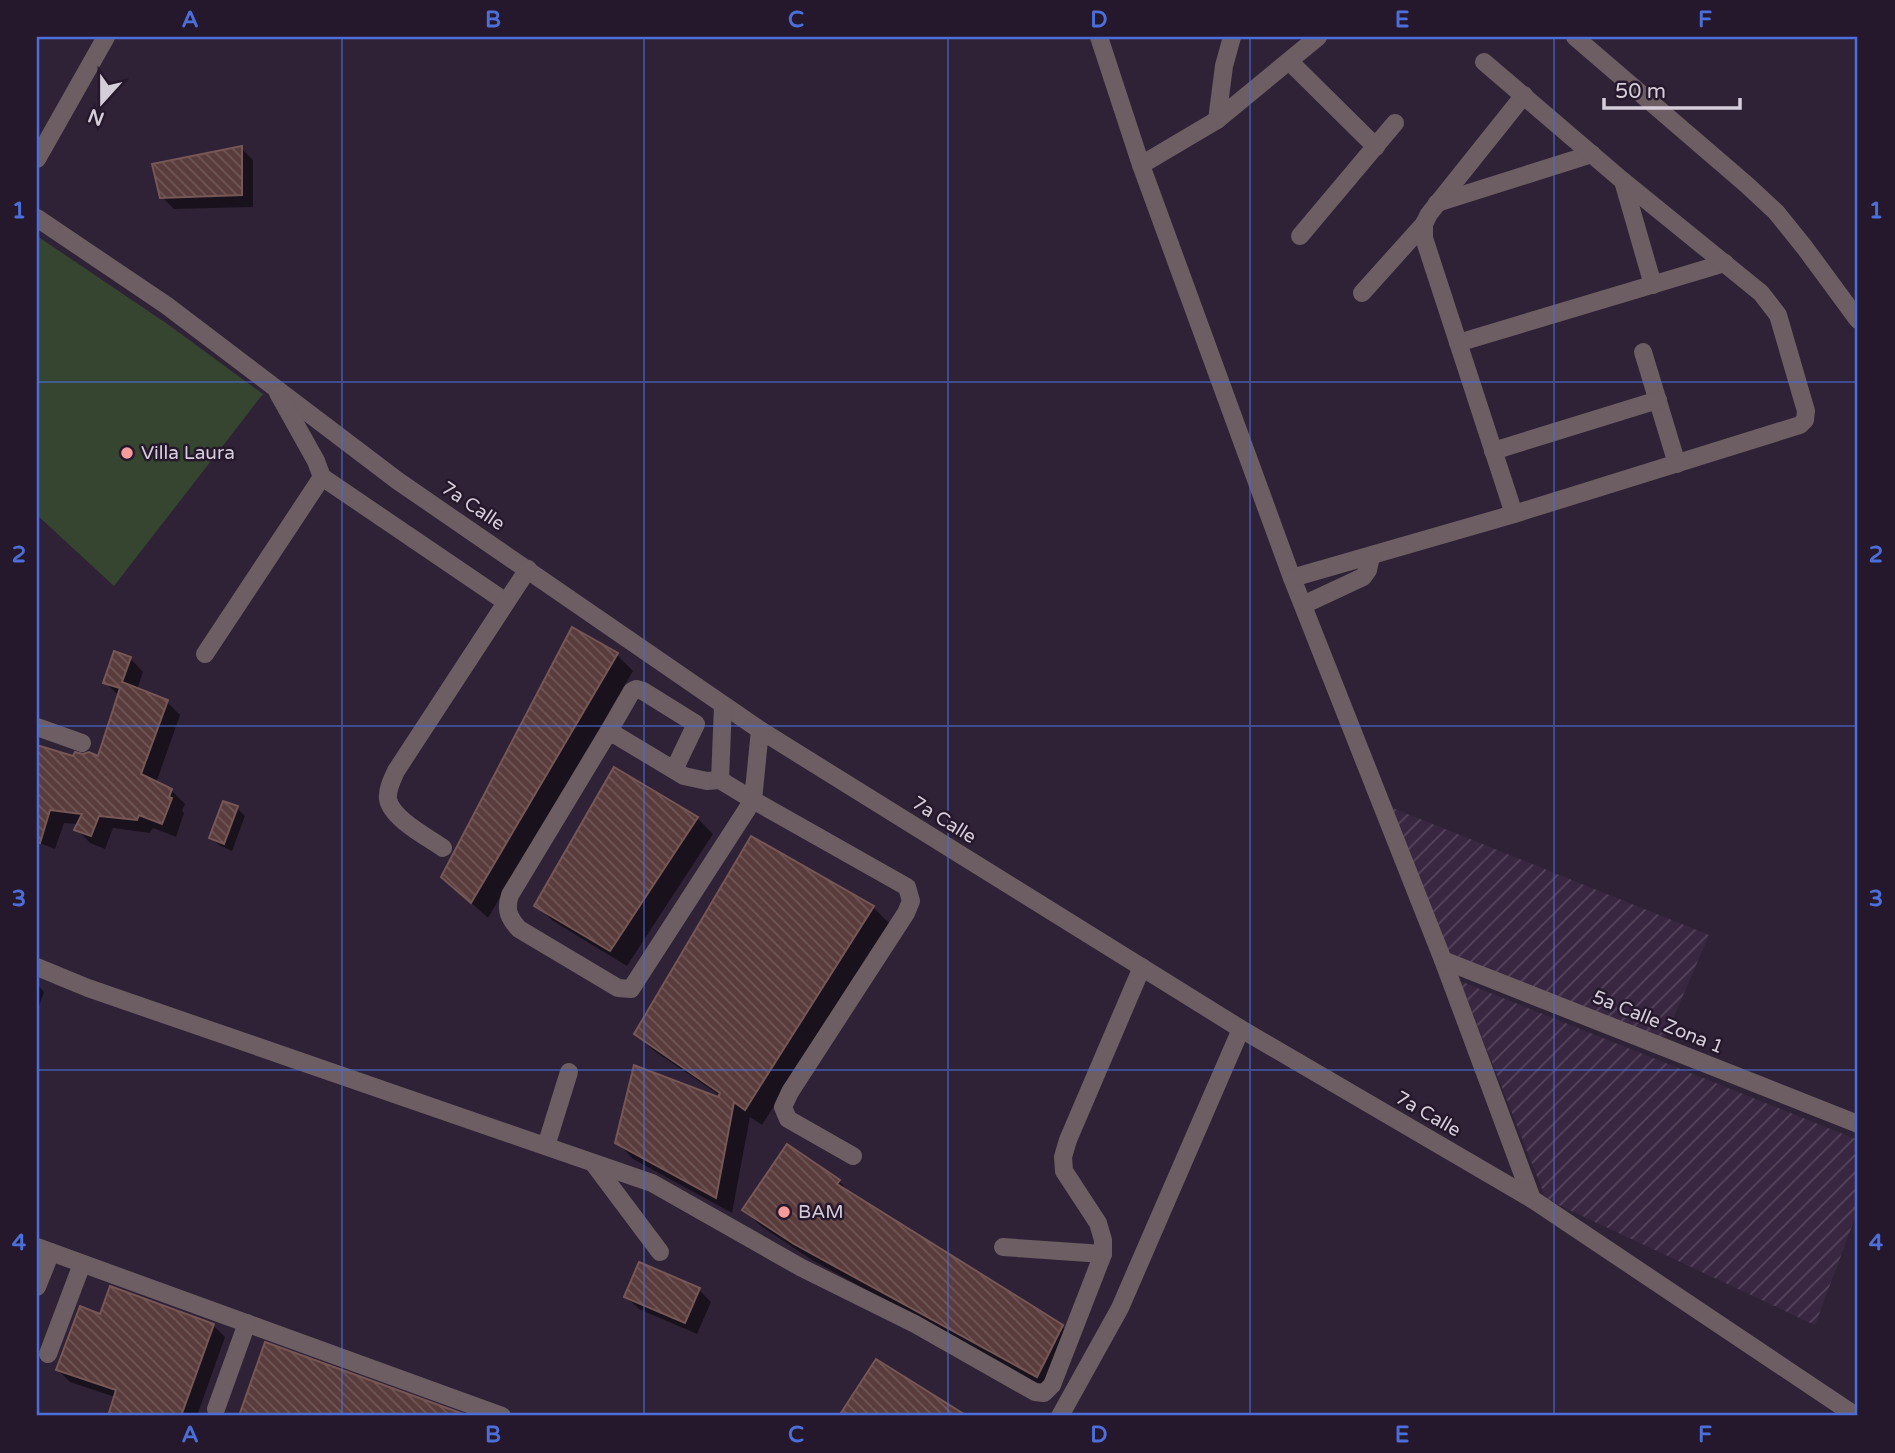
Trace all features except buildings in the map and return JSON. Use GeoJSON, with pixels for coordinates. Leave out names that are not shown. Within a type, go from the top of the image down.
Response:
{"type":"FeatureCollection","features":[{"type":"Feature","properties":{"kind":"street"},"geometry":{"type":"LineString","coordinates":[[37,159],[106,37]]}},
{"type":"Feature","properties":{"kind":"street"},"geometry":{"type":"LineString","coordinates":[[1099,37],[1141,165],[1292,578],[1443,960],[1532,1199]]}},
{"type":"Feature","properties":{"kind":"street"},"geometry":{"type":"LineString","coordinates":[[1217,120],[1224,66],[1232,37]]}},
{"type":"Feature","properties":{"kind":"street"},"geometry":{"type":"LineString","coordinates":[[1141,165],[1217,120],[1318,37]]}},
{"type":"Feature","properties":{"kind":"street"},"geometry":{"type":"LineString","coordinates":[[1575,37],[1776,212],[1858,320]]}},
{"type":"Feature","properties":{"kind":"street"},"geometry":{"type":"LineString","coordinates":[[1289,61],[1376,147]]}},
{"type":"Feature","properties":{"kind":"street"},"geometry":{"type":"LineString","coordinates":[[1292,578],[1514,514],[1800,425],[1805,421],[1805,411],[1778,315],[1761,293],[1591,155],[1484,62]]}},
{"type":"Feature","properties":{"kind":"street"},"geometry":{"type":"LineString","coordinates":[[1362,293],[1424,224],[1524,95]]}},
{"type":"Feature","properties":{"kind":"street"},"geometry":{"type":"LineString","coordinates":[[1300,236],[1395,123]]}},
{"type":"Feature","properties":{"kind":"street"},"geometry":{"type":"LineString","coordinates":[[1437,204],[1591,155]]}},
{"type":"Feature","properties":{"kind":"street"},"geometry":{"type":"LineString","coordinates":[[1623,181],[1653,285]]}},
{"type":"Feature","properties":{"kind":"street","name":"7a Calle"},"geometry":{"type":"LineString","coordinates":[[37,218],[166,306],[398,481],[760,730],[1241,1028],[1532,1199],[1856,1416]]}},
{"type":"Feature","properties":{"kind":"street"},"geometry":{"type":"LineString","coordinates":[[1424,224],[1424,238],[1514,514]]}},
{"type":"Feature","properties":{"kind":"street"},"geometry":{"type":"LineString","coordinates":[[1458,344],[1725,263]]}},
{"type":"Feature","properties":{"kind":"street"},"geometry":{"type":"LineString","coordinates":[[1643,352],[1677,464]]}},
{"type":"Feature","properties":{"kind":"street"},"geometry":{"type":"LineString","coordinates":[[274,387],[316,461],[322,477],[506,602]]}},
{"type":"Feature","properties":{"kind":"street"},"geometry":{"type":"LineString","coordinates":[[1493,451],[1658,400]]}},
{"type":"Feature","properties":{"kind":"street"},"geometry":{"type":"LineString","coordinates":[[205,654],[322,477]]}},
{"type":"Feature","properties":{"kind":"street"},"geometry":{"type":"LineString","coordinates":[[1303,605],[1363,577],[1368,570],[1371,556]]}},
{"type":"Feature","properties":{"kind":"street"},"geometry":{"type":"LineString","coordinates":[[443,848],[392,810],[388,799],[389,786],[396,771],[528,569]]}},
{"type":"Feature","properties":{"kind":"street"},"geometry":{"type":"LineString","coordinates":[[674,770],[696,724],[643,691],[632,691],[510,895],[506,906],[510,918],[519,929],[618,988],[631,989],[638,981],[753,800],[760,730]]}},
{"type":"Feature","properties":{"kind":"street"},"geometry":{"type":"LineString","coordinates":[[720,780],[723,705]]}},
{"type":"Feature","properties":{"kind":"street"},"geometry":{"type":"LineString","coordinates":[[37,727],[82,743]]}},
{"type":"Feature","properties":{"kind":"street"},"geometry":{"type":"LineString","coordinates":[[609,731],[684,776],[707,781],[720,780],[907,887],[911,901],[906,913],[790,1092],[783,1107],[788,1119],[853,1156]]}},
{"type":"Feature","properties":{"kind":"street","name":"5a Calle Zona 1"},"geometry":{"type":"LineString","coordinates":[[1443,960],[1858,1124]]}},
{"type":"Feature","properties":{"kind":"street"},"geometry":{"type":"LineString","coordinates":[[37,967],[88,988],[652,1183],[802,1268],[915,1324],[1035,1392],[1044,1392],[1052,1385],[1104,1254],[1098,1223],[1064,1171],[1063,1157],[1142,967]]}},
{"type":"Feature","properties":{"kind":"street"},"geometry":{"type":"LineString","coordinates":[[1060,1416],[1120,1308],[1241,1028]]}},
{"type":"Feature","properties":{"kind":"street"},"geometry":{"type":"LineString","coordinates":[[545,1146],[569,1072]]}},
{"type":"Feature","properties":{"kind":"street"},"geometry":{"type":"LineString","coordinates":[[594,1164],[660,1252]]}},
{"type":"Feature","properties":{"kind":"street"},"geometry":{"type":"LineString","coordinates":[[1003,1247],[1104,1254]]}},
{"type":"Feature","properties":{"kind":"street"},"geometry":{"type":"LineString","coordinates":[[37,1287],[44,1250],[502,1416]]}},
{"type":"Feature","properties":{"kind":"street"},"geometry":{"type":"LineString","coordinates":[[48,1353],[82,1264]]}},
{"type":"Feature","properties":{"kind":"street"},"geometry":{"type":"LineString","coordinates":[[216,1409],[247,1324]]}},
{"type":"Feature","properties":{"kind":"shaded area"},"geometry":{"type":"Polygon","coordinates":[[[1385,805],[1709,935],[1663,1042],[1448,956],[1385,805]]]}},
{"type":"Feature","properties":{"kind":"shaded area"},"geometry":{"type":"Polygon","coordinates":[[[1460,981],[1858,1140],[1858,1210],[1815,1325],[1546,1199],[1460,981]]]}},
{"type":"Feature","properties":{"kind":"green space","name":"Villa Laura"},"geometry":{"type":"Polygon","coordinates":[[[37,236],[166,323],[263,394],[114,586],[37,515],[37,236]]]}},
{"type":"Feature","properties":{"kind":"place","name":"Villa Laura"},"geometry":{"type":"Point","coordinates":[127,453]}},
{"type":"Feature","properties":{"kind":"place","name":"BAM"},"geometry":{"type":"Point","coordinates":[784,1212]}}]}
